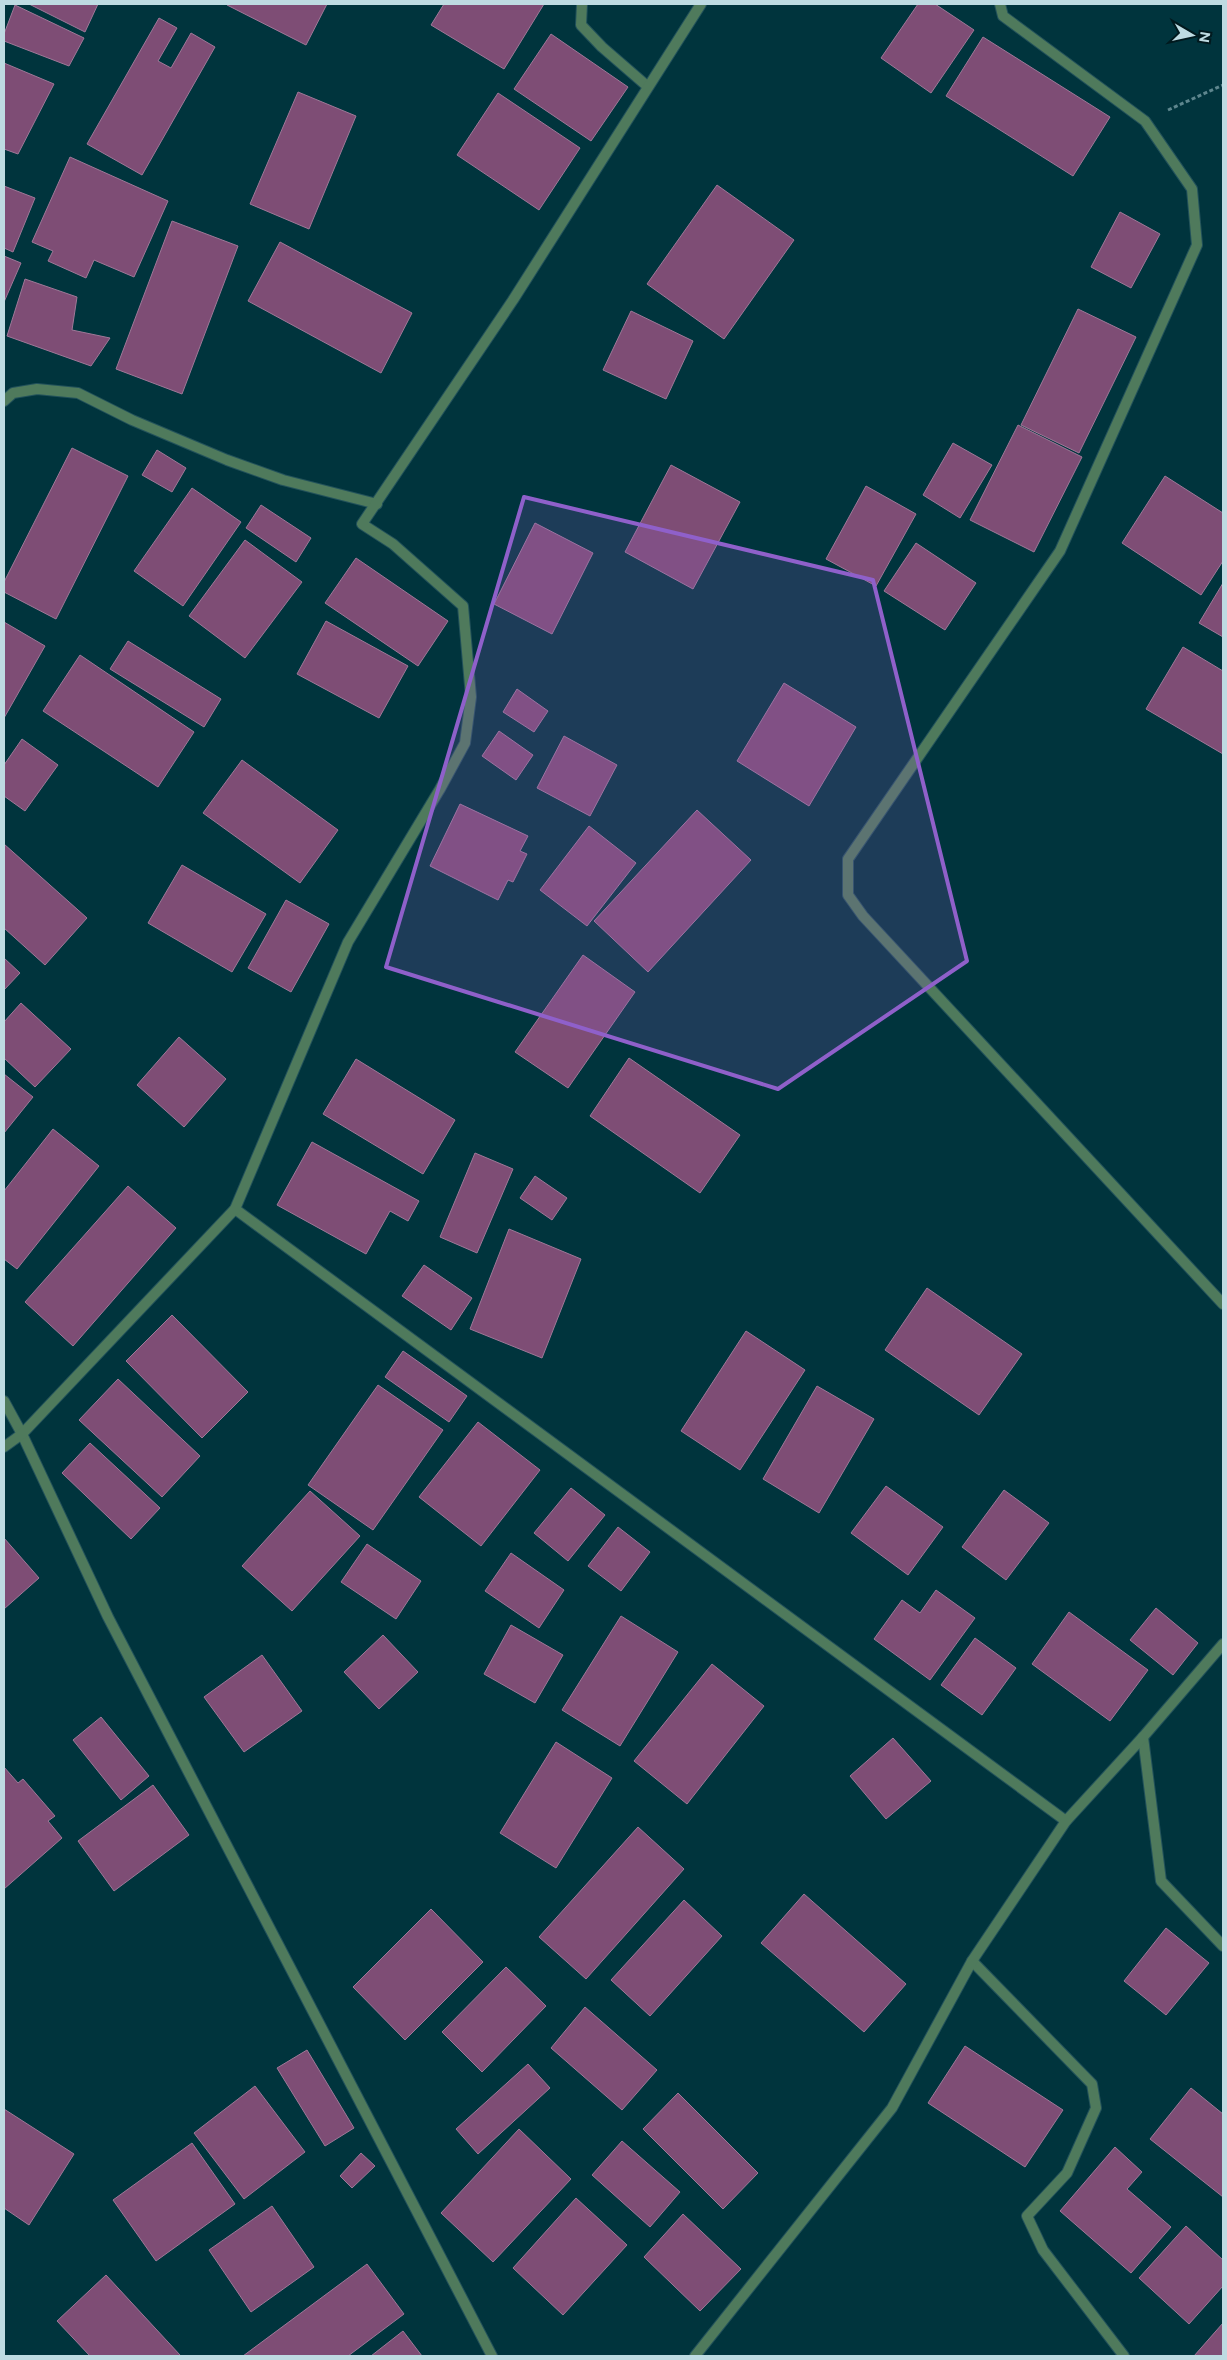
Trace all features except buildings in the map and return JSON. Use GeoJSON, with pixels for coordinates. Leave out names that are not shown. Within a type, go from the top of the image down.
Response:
{"type":"FeatureCollection","features":[{"type":"Feature","properties":{"kind":"street"},"geometry":{"type":"LineString","coordinates":[[582,4],[581,25],[602,47],[647,86]]}},
{"type":"Feature","properties":{"kind":"street"},"geometry":{"type":"LineString","coordinates":[[4,1447],[22,1434],[235,1209],[348,942],[440,789],[465,742],[471,697],[466,661],[463,606],[393,544],[362,524],[377,504],[428,423],[552,241],[647,86],[701,4]]}},
{"type":"Feature","properties":{"kind":"street"},"geometry":{"type":"LineString","coordinates":[[1000,4],[1003,16],[1145,121],[1192,189],[1197,245],[1060,551],[848,859],[848,896],[863,916],[1223,1304]]}},
{"type":"Feature","properties":{"kind":"street"},"geometry":{"type":"LineString","coordinates":[[4,401],[13,393],[37,389],[78,393],[132,420],[227,460],[283,480],[377,504]]}},
{"type":"Feature","properties":{"kind":"street"},"geometry":{"type":"LineString","coordinates":[[235,1209],[1066,1821]]}},
{"type":"Feature","properties":{"kind":"street"},"geometry":{"type":"LineString","coordinates":[[4,1401],[22,1434],[108,1617],[492,2356]]}},
{"type":"Feature","properties":{"kind":"street"},"geometry":{"type":"LineString","coordinates":[[695,2356],[892,2108],[972,1961],[1066,1821],[1143,1737],[1223,1644]]}},
{"type":"Feature","properties":{"kind":"street"},"geometry":{"type":"LineString","coordinates":[[1143,1737],[1161,1881],[1223,1946]]}},
{"type":"Feature","properties":{"kind":"street"},"geometry":{"type":"LineString","coordinates":[[972,1961],[1092,2084],[1096,2108],[1067,2174],[1027,2216],[1043,2250],[1124,2356]]}},
{"type":"Feature","properties":{"kind":"path"},"geometry":{"type":"LineString","coordinates":[[1145,121],[1223,85]]}},
{"type":"Feature","properties":{"kind":"highlighted area"},"geometry":{"type":"Polygon","coordinates":[[[524,497],[873,580],[967,961],[778,1089],[386,967],[524,497]]]}}]}
